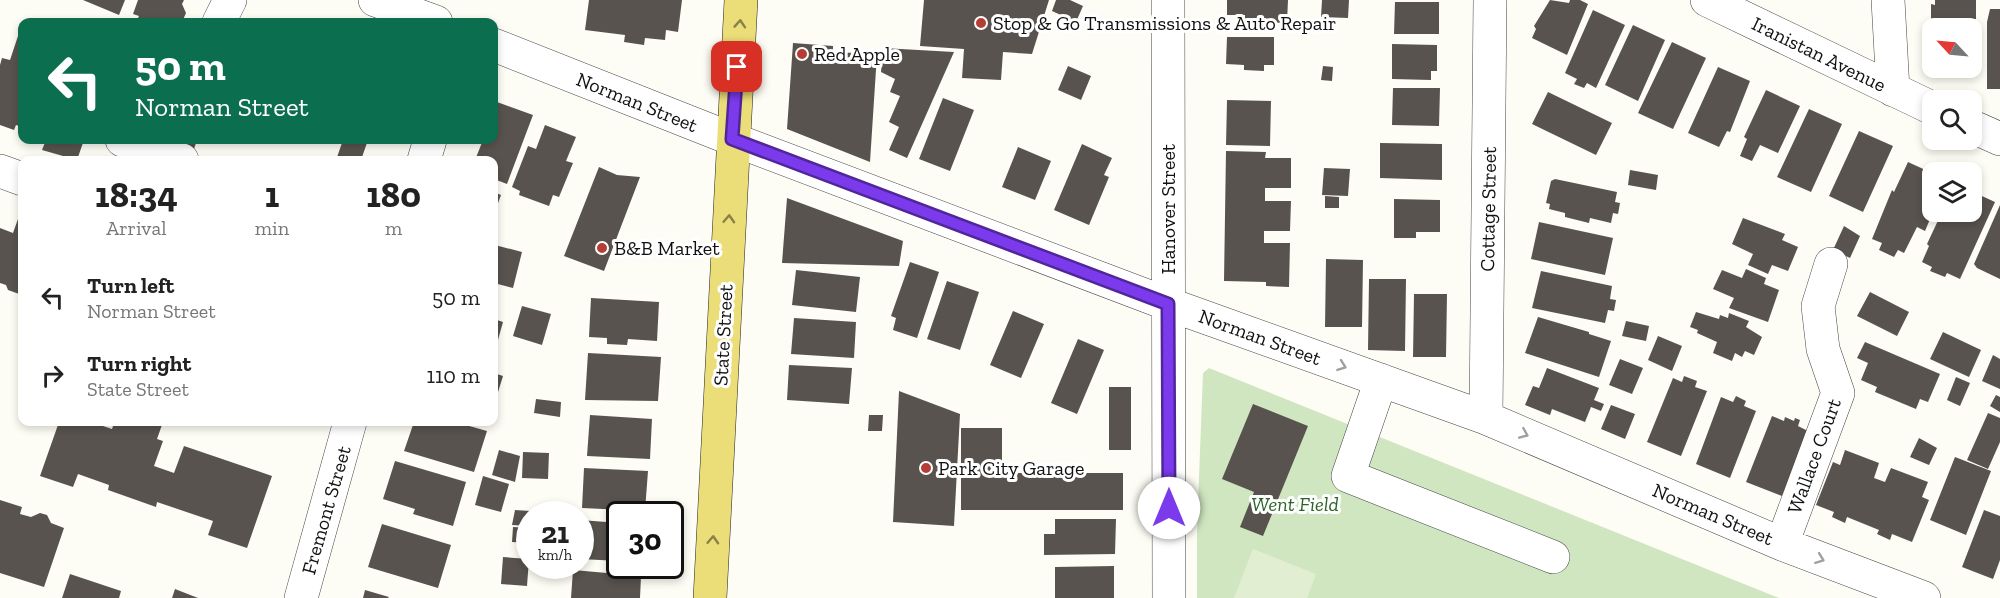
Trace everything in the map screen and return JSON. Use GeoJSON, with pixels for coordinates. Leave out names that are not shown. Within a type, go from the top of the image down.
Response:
{"type":"FeatureCollection","features":[{"type":"Feature","properties":{"kind":"main road","name":"State Street"},"geometry":{"type":"LineString","coordinates":[[710,598],[741,0]]}},
{"type":"Feature","properties":{"kind":"street"},"geometry":{"type":"LineString","coordinates":[[221,18],[230,0]]}},
{"type":"Feature","properties":{"kind":"street"},"geometry":{"type":"LineString","coordinates":[[375,0],[425,18]]}},
{"type":"Feature","properties":{"kind":"street","name":"Hanover Street"},"geometry":{"type":"LineString","coordinates":[[1168,0],[1169,598]]}},
{"type":"Feature","properties":{"kind":"street","name":"Cottage Street"},"geometry":{"type":"LineString","coordinates":[[1486,418],[1490,0]]}},
{"type":"Feature","properties":{"kind":"street","name":"Iranistan Avenue"},"geometry":{"type":"LineString","coordinates":[[1707,0],[1922,103]]}},
{"type":"Feature","properties":{"kind":"street"},"geometry":{"type":"LineString","coordinates":[[1888,0],[1893,90]]}},
{"type":"Feature","properties":{"kind":"street","name":"Norman Street"},"geometry":{"type":"LineString","coordinates":[[498,47],[732,139],[1168,304],[1486,418],[1782,544],[1924,598]]}},
{"type":"Feature","properties":{"kind":"street"},"geometry":{"type":"LineString","coordinates":[[1982,131],[2000,139]]}},
{"type":"Feature","properties":{"kind":"street"},"geometry":{"type":"LineString","coordinates":[[136,144],[168,153]]}},
{"type":"Feature","properties":{"kind":"street"},"geometry":{"type":"LineString","coordinates":[[0,171],[18,178]]}},
{"type":"Feature","properties":{"kind":"street","name":"Wallace Court"},"geometry":{"type":"LineString","coordinates":[[1782,544],[1838,393],[1823,349],[1818,306],[1831,264]]}},
{"type":"Feature","properties":{"kind":"street"},"geometry":{"type":"LineString","coordinates":[[1381,380],[1348,476],[1553,557]]}},
{"type":"Feature","properties":{"kind":"street","name":"Fremont Street"},"geometry":{"type":"LineString","coordinates":[[301,598],[349,426]]}},
{"type":"Feature","properties":{"kind":"green space","name":"Went Field"},"geometry":{"type":"Polygon","coordinates":[[[1209,368],[1779,598],[1197,598],[1197,530],[1203,373],[1209,368]]]}},
{"type":"Feature","properties":{"kind":"green space"},"geometry":{"type":"Polygon","coordinates":[[[1253,549],[1316,574],[1307,598],[1234,598],[1253,549]]]}},
{"type":"Feature","properties":{"kind":"building"},"geometry":{"type":"Polygon","coordinates":[[[83,0],[125,0],[119,15],[83,0]]]}},
{"type":"Feature","properties":{"kind":"building"},"geometry":{"type":"Polygon","coordinates":[[[138,0],[184,0],[182,4],[186,13],[184,18],[138,18],[139,16],[133,14],[138,0]]]}},
{"type":"Feature","properties":{"kind":"building"},"geometry":{"type":"Polygon","coordinates":[[[589,0],[682,0],[678,32],[666,30],[665,40],[645,38],[644,45],[624,42],[625,35],[585,30],[589,0]]]}},
{"type":"Feature","properties":{"kind":"building","name":"Stop & Go Transmissions & Auto Repair"},"geometry":{"type":"Polygon","coordinates":[[[924,0],[1049,0],[1032,54],[1003,52],[1001,80],[962,78],[964,49],[920,46],[924,0]]]}},
{"type":"Feature","properties":{"kind":"building"},"geometry":{"type":"Polygon","coordinates":[[[1056,0],[1070,0],[1083,6],[1076,22],[1052,11],[1056,0]]]}},
{"type":"Feature","properties":{"kind":"building"},"geometry":{"type":"Polygon","coordinates":[[[1227,0],[1288,0],[1287,23],[1245,22],[1245,15],[1227,15],[1227,0]]]}},
{"type":"Feature","properties":{"kind":"building"},"geometry":{"type":"Polygon","coordinates":[[[1322,0],[1349,0],[1348,18],[1321,17],[1322,0]]]}},
{"type":"Feature","properties":{"kind":"building"},"geometry":{"type":"Polygon","coordinates":[[[1550,0],[1569,3],[1570,0],[1580,0],[1588,4],[1567,55],[1532,38],[1536,29],[1534,26],[1550,0]]]}},
{"type":"Feature","properties":{"kind":"building"},"geometry":{"type":"Polygon","coordinates":[[[1935,0],[1976,0],[1976,18],[1931,18],[1931,4],[1935,5],[1935,0]]]}},
{"type":"Feature","properties":{"kind":"building"},"geometry":{"type":"Polygon","coordinates":[[[1395,2],[1439,2],[1439,34],[1394,34],[1395,2]]]}},
{"type":"Feature","properties":{"kind":"building"},"geometry":{"type":"Polygon","coordinates":[[[1990,9],[2000,9],[2000,89],[1987,89],[1987,22],[1990,9]]]}},
{"type":"Feature","properties":{"kind":"building"},"geometry":{"type":"Polygon","coordinates":[[[1593,10],[1625,25],[1596,88],[1587,83],[1584,88],[1574,84],[1577,79],[1565,73],[1593,10]]]}},
{"type":"Feature","properties":{"kind":"building"},"geometry":{"type":"Polygon","coordinates":[[[1633,25],[1665,40],[1638,101],[1605,85],[1633,25]]]}},
{"type":"Feature","properties":{"kind":"building"},"geometry":{"type":"Polygon","coordinates":[[[18,36],[18,126],[16,125],[14,130],[0,125],[0,65],[2,58],[10,60],[18,36]]]}},
{"type":"Feature","properties":{"kind":"building"},"geometry":{"type":"Polygon","coordinates":[[[1227,37],[1274,37],[1274,65],[1264,65],[1264,71],[1244,70],[1244,65],[1226,64],[1227,37]]]}},
{"type":"Feature","properties":{"kind":"building"},"geometry":{"type":"Polygon","coordinates":[[[1672,42],[1706,58],[1673,129],[1638,113],[1672,42]]]}},
{"type":"Feature","properties":{"kind":"building"},"geometry":{"type":"Polygon","coordinates":[[[793,43],[833,46],[833,52],[877,54],[870,162],[787,129],[793,43]]]}},
{"type":"Feature","properties":{"kind":"building"},"geometry":{"type":"Polygon","coordinates":[[[1392,44],[1437,45],[1437,71],[1431,71],[1431,80],[1392,79],[1392,44]]]}},
{"type":"Feature","properties":{"kind":"building"},"geometry":{"type":"Polygon","coordinates":[[[883,48],[954,52],[907,158],[889,150],[899,127],[889,122],[900,96],[890,92],[895,79],[881,72],[883,48]]]}},
{"type":"Feature","properties":{"kind":"building"},"geometry":{"type":"Polygon","coordinates":[[[1068,66],[1091,76],[1081,100],[1058,90],[1068,66]]]}},
{"type":"Feature","properties":{"kind":"building"},"geometry":{"type":"Polygon","coordinates":[[[1323,66],[1333,67],[1332,81],[1321,80],[1323,66]]]}},
{"type":"Feature","properties":{"kind":"building"},"geometry":{"type":"Polygon","coordinates":[[[1718,67],[1750,81],[1730,132],[1727,131],[1719,147],[1688,133],[1718,67]]]}},
{"type":"Feature","properties":{"kind":"building"},"geometry":{"type":"Polygon","coordinates":[[[1393,88],[1440,88],[1439,126],[1392,125],[1393,88]]]}},
{"type":"Feature","properties":{"kind":"building"},"geometry":{"type":"Polygon","coordinates":[[[1766,90],[1800,106],[1778,153],[1760,145],[1752,161],[1740,156],[1747,139],[1744,137],[1766,90]]]}},
{"type":"Feature","properties":{"kind":"building"},"geometry":{"type":"Polygon","coordinates":[[[1548,92],[1612,123],[1596,155],[1532,124],[1548,92]]]}},
{"type":"Feature","properties":{"kind":"building"},"geometry":{"type":"Polygon","coordinates":[[[943,98],[974,110],[950,171],[919,159],[943,98]]]}},
{"type":"Feature","properties":{"kind":"building"},"geometry":{"type":"Polygon","coordinates":[[[1227,100],[1271,101],[1270,146],[1226,145],[1227,100]]]}},
{"type":"Feature","properties":{"kind":"building"},"geometry":{"type":"Polygon","coordinates":[[[498,102],[533,115],[507,184],[498,181],[498,156],[477,156],[481,144],[498,144],[498,102]]]}},
{"type":"Feature","properties":{"kind":"building"},"geometry":{"type":"Polygon","coordinates":[[[1809,109],[1842,124],[1811,192],[1777,177],[1809,109]]]}},
{"type":"Feature","properties":{"kind":"building"},"geometry":{"type":"Polygon","coordinates":[[[545,125],[576,137],[566,161],[573,163],[559,197],[553,195],[549,206],[519,195],[520,191],[512,187],[528,146],[536,149],[545,125]]]}},
{"type":"Feature","properties":{"kind":"building"},"geometry":{"type":"Polygon","coordinates":[[[1859,131],[1893,146],[1863,212],[1829,196],[1859,131]]]}},
{"type":"Feature","properties":{"kind":"building"},"geometry":{"type":"Polygon","coordinates":[[[1380,143],[1442,144],[1442,180],[1380,178],[1380,143]]]}},
{"type":"Feature","properties":{"kind":"building"},"geometry":{"type":"Polygon","coordinates":[[[44,144],[83,144],[78,156],[63,156],[42,150],[44,144]]]}},
{"type":"Feature","properties":{"kind":"building"},"geometry":{"type":"Polygon","coordinates":[[[183,144],[196,144],[194,149],[183,144]]]}},
{"type":"Feature","properties":{"kind":"building"},"geometry":{"type":"Polygon","coordinates":[[[342,144],[367,144],[362,156],[337,156],[342,144]]]}},
{"type":"Feature","properties":{"kind":"building"},"geometry":{"type":"Polygon","coordinates":[[[1082,144],[1112,158],[1104,175],[1109,177],[1089,225],[1054,210],[1082,144]]]}},
{"type":"Feature","properties":{"kind":"building"},"geometry":{"type":"Polygon","coordinates":[[[1018,147],[1051,161],[1035,200],[1002,187],[1018,147]]]}},
{"type":"Feature","properties":{"kind":"building"},"geometry":{"type":"Polygon","coordinates":[[[1226,151],[1266,152],[1265,158],[1291,158],[1291,188],[1265,188],[1265,201],[1291,201],[1290,231],[1264,231],[1264,243],[1290,243],[1289,287],[1266,286],[1266,282],[1224,281],[1226,151]]]}},
{"type":"Feature","properties":{"kind":"building"},"geometry":{"type":"Polygon","coordinates":[[[1908,162],[1922,168],[1922,222],[1929,222],[1925,231],[1917,227],[1904,253],[1898,250],[1894,257],[1879,250],[1882,243],[1872,239],[1892,190],[1894,192],[1908,162]]]}},
{"type":"Feature","properties":{"kind":"building"},"geometry":{"type":"Polygon","coordinates":[[[599,167],[617,175],[640,177],[604,271],[564,256],[599,167]]]}},
{"type":"Feature","properties":{"kind":"building"},"geometry":{"type":"Polygon","coordinates":[[[1324,168],[1350,169],[1348,196],[1322,195],[1324,168]]]}},
{"type":"Feature","properties":{"kind":"building"},"geometry":{"type":"Polygon","coordinates":[[[1630,170],[1658,175],[1656,190],[1628,185],[1630,170]]]}},
{"type":"Feature","properties":{"kind":"building"},"geometry":{"type":"Polygon","coordinates":[[[1555,179],[1617,192],[1615,202],[1620,203],[1618,214],[1613,213],[1611,223],[1590,218],[1589,223],[1565,217],[1565,213],[1549,209],[1550,204],[1546,203],[1551,181],[1555,179]]]}},
{"type":"Feature","properties":{"kind":"building"},"geometry":{"type":"Polygon","coordinates":[[[1325,196],[1339,197],[1339,208],[1325,208],[1325,196]]]}},
{"type":"Feature","properties":{"kind":"building"},"geometry":{"type":"Polygon","coordinates":[[[1982,196],[1995,202],[1960,279],[1947,273],[1945,277],[1930,271],[1932,267],[1922,262],[1929,246],[1927,244],[1937,222],[1982,222],[1982,196]]]}},
{"type":"Feature","properties":{"kind":"building"},"geometry":{"type":"Polygon","coordinates":[[[787,198],[903,241],[899,266],[782,263],[787,198]]]}},
{"type":"Feature","properties":{"kind":"building"},"geometry":{"type":"Polygon","coordinates":[[[1394,199],[1440,200],[1440,232],[1416,232],[1416,238],[1394,238],[1394,199]]]}},
{"type":"Feature","properties":{"kind":"building"},"geometry":{"type":"Polygon","coordinates":[[[2000,205],[2000,279],[1977,268],[1974,264],[2000,205]]]}},
{"type":"Feature","properties":{"kind":"building"},"geometry":{"type":"Polygon","coordinates":[[[1743,218],[1785,234],[1782,240],[1798,247],[1788,271],[1772,265],[1768,274],[1748,265],[1753,254],[1732,244],[1743,218]]]}},
{"type":"Feature","properties":{"kind":"building"},"geometry":{"type":"Polygon","coordinates":[[[18,219],[18,294],[8,290],[6,285],[0,283],[0,228],[13,233],[18,219]]]}},
{"type":"Feature","properties":{"kind":"building"},"geometry":{"type":"Polygon","coordinates":[[[1539,222],[1613,238],[1605,275],[1531,259],[1539,222]]]}},
{"type":"Feature","properties":{"kind":"building"},"geometry":{"type":"Polygon","coordinates":[[[1844,226],[1860,236],[1850,258],[1833,250],[1844,226]]]}},
{"type":"Feature","properties":{"kind":"building"},"geometry":{"type":"Polygon","coordinates":[[[498,246],[522,252],[513,288],[498,284],[498,246]]]}},
{"type":"Feature","properties":{"kind":"building"},"geometry":{"type":"Polygon","coordinates":[[[1326,259],[1363,260],[1362,327],[1325,327],[1326,259]]]}},
{"type":"Feature","properties":{"kind":"building"},"geometry":{"type":"Polygon","coordinates":[[[910,262],[939,272],[917,338],[893,330],[896,318],[891,316],[910,262]]]}},
{"type":"Feature","properties":{"kind":"building"},"geometry":{"type":"Polygon","coordinates":[[[1746,269],[1766,278],[1764,284],[1779,290],[1768,322],[1729,308],[1734,298],[1713,289],[1722,270],[1742,278],[1746,269]]]}},
{"type":"Feature","properties":{"kind":"building"},"geometry":{"type":"Polygon","coordinates":[[[796,270],[860,277],[856,312],[792,305],[796,270]]]}},
{"type":"Feature","properties":{"kind":"building"},"geometry":{"type":"Polygon","coordinates":[[[1541,271],[1612,286],[1610,299],[1616,300],[1614,311],[1608,310],[1605,323],[1532,308],[1541,271]]]}},
{"type":"Feature","properties":{"kind":"building"},"geometry":{"type":"Polygon","coordinates":[[[1369,279],[1406,279],[1405,351],[1368,350],[1369,279]]]}},
{"type":"Feature","properties":{"kind":"building"},"geometry":{"type":"Polygon","coordinates":[[[947,281],[979,292],[960,350],[927,339],[947,281]]]}},
{"type":"Feature","properties":{"kind":"building"},"geometry":{"type":"Polygon","coordinates":[[[1870,292],[1909,312],[1897,336],[1857,316],[1870,292]]]}},
{"type":"Feature","properties":{"kind":"building"},"geometry":{"type":"Polygon","coordinates":[[[1414,294],[1447,294],[1446,357],[1413,357],[1414,294]]]}},
{"type":"Feature","properties":{"kind":"building"},"geometry":{"type":"Polygon","coordinates":[[[591,298],[659,302],[657,341],[628,339],[627,345],[607,344],[607,338],[589,337],[591,298]]]}},
{"type":"Feature","properties":{"kind":"building"},"geometry":{"type":"Polygon","coordinates":[[[522,306],[551,314],[542,345],[513,336],[522,306]]]}},
{"type":"Feature","properties":{"kind":"building"},"geometry":{"type":"Polygon","coordinates":[[[1013,311],[1044,324],[1021,378],[990,365],[1013,311]]]}},
{"type":"Feature","properties":{"kind":"building"},"geometry":{"type":"Polygon","coordinates":[[[1696,312],[1719,319],[1720,315],[1728,318],[1729,313],[1749,321],[1746,327],[1762,337],[1754,355],[1745,351],[1742,357],[1735,353],[1732,361],[1713,353],[1717,342],[1697,333],[1698,330],[1690,327],[1696,312]]]}},
{"type":"Feature","properties":{"kind":"building"},"geometry":{"type":"Polygon","coordinates":[[[1538,317],[1611,341],[1599,377],[1525,353],[1538,317]]]}},
{"type":"Feature","properties":{"kind":"building"},"geometry":{"type":"Polygon","coordinates":[[[794,318],[856,322],[854,358],[791,354],[794,318]]]}},
{"type":"Feature","properties":{"kind":"building"},"geometry":{"type":"Polygon","coordinates":[[[498,320],[503,322],[498,340],[498,320]]]}},
{"type":"Feature","properties":{"kind":"building"},"geometry":{"type":"Polygon","coordinates":[[[1626,321],[1649,326],[1646,341],[1622,336],[1626,321]]]}},
{"type":"Feature","properties":{"kind":"building"},"geometry":{"type":"Polygon","coordinates":[[[1943,332],[1981,350],[1969,377],[1930,359],[1943,332]]]}},
{"type":"Feature","properties":{"kind":"building"},"geometry":{"type":"Polygon","coordinates":[[[1658,336],[1682,346],[1672,371],[1648,360],[1658,336]]]}},
{"type":"Feature","properties":{"kind":"building"},"geometry":{"type":"Polygon","coordinates":[[[1078,339],[1104,350],[1077,414],[1051,403],[1078,339]]]}},
{"type":"Feature","properties":{"kind":"building"},"geometry":{"type":"Polygon","coordinates":[[[1865,342],[1940,374],[1928,402],[1920,399],[1916,409],[1875,392],[1877,387],[1861,380],[1868,363],[1857,358],[1865,342]]]}},
{"type":"Feature","properties":{"kind":"building"},"geometry":{"type":"Polygon","coordinates":[[[588,353],[661,357],[658,401],[585,400],[588,353]]]}},
{"type":"Feature","properties":{"kind":"building"},"geometry":{"type":"Polygon","coordinates":[[[1993,355],[2000,359],[2000,389],[1982,381],[1993,355]]]}},
{"type":"Feature","properties":{"kind":"building"},"geometry":{"type":"Polygon","coordinates":[[[1620,359],[1643,368],[1632,394],[1609,385],[1620,359]]]}},
{"type":"Feature","properties":{"kind":"building"},"geometry":{"type":"Polygon","coordinates":[[[789,365],[852,368],[849,404],[787,400],[789,365]]]}},
{"type":"Feature","properties":{"kind":"building"},"geometry":{"type":"Polygon","coordinates":[[[1547,368],[1599,388],[1594,400],[1604,404],[1601,411],[1591,407],[1585,422],[1552,409],[1550,415],[1525,405],[1533,386],[1539,388],[1547,368]]]}},
{"type":"Feature","properties":{"kind":"building"},"geometry":{"type":"Polygon","coordinates":[[[498,374],[503,376],[498,392],[498,374]]]}},
{"type":"Feature","properties":{"kind":"building"},"geometry":{"type":"Polygon","coordinates":[[[1684,376],[1697,381],[1695,387],[1707,391],[1681,456],[1647,442],[1673,378],[1682,382],[1684,376]]]}},
{"type":"Feature","properties":{"kind":"building"},"geometry":{"type":"Polygon","coordinates":[[[1956,377],[1970,383],[1960,406],[1947,400],[1956,377]]]}},
{"type":"Feature","properties":{"kind":"building"},"geometry":{"type":"Polygon","coordinates":[[[1109,387],[1131,387],[1131,450],[1109,450],[1109,387]]]}},
{"type":"Feature","properties":{"kind":"building","name":"Park City Garage"},"geometry":{"type":"Polygon","coordinates":[[[899,391],[960,414],[954,526],[893,522],[899,391]]]}},
{"type":"Feature","properties":{"kind":"building"},"geometry":{"type":"Polygon","coordinates":[[[1996,395],[2000,397],[2000,412],[1990,406],[1996,395]]]}},
{"type":"Feature","properties":{"kind":"building"},"geometry":{"type":"Polygon","coordinates":[[[1736,396],[1746,401],[1744,406],[1756,411],[1730,478],[1696,464],[1721,397],[1733,402],[1736,396]]]}},
{"type":"Feature","properties":{"kind":"building"},"geometry":{"type":"Polygon","coordinates":[[[536,399],[561,402],[560,417],[534,413],[536,399]]]}},
{"type":"Feature","properties":{"kind":"building"},"geometry":{"type":"Polygon","coordinates":[[[1253,404],[1308,426],[1263,536],[1240,527],[1254,492],[1222,479],[1253,404]]]}},
{"type":"Feature","properties":{"kind":"building"},"geometry":{"type":"Polygon","coordinates":[[[1611,405],[1635,414],[1625,439],[1601,429],[1611,405]]]}},
{"type":"Feature","properties":{"kind":"building"},"geometry":{"type":"Polygon","coordinates":[[[1988,413],[2000,418],[2000,442],[1988,469],[1967,460],[1988,413]]]}},
{"type":"Feature","properties":{"kind":"building"},"geometry":{"type":"Polygon","coordinates":[[[590,415],[652,419],[650,459],[587,456],[590,415]]]}},
{"type":"Feature","properties":{"kind":"building"},"geometry":{"type":"Polygon","coordinates":[[[869,415],[883,415],[882,431],[868,431],[869,415]]]}},
{"type":"Feature","properties":{"kind":"building"},"geometry":{"type":"Polygon","coordinates":[[[1772,416],[1784,421],[1785,417],[1794,421],[1795,418],[1800,420],[1798,426],[1808,431],[1782,496],[1746,482],[1772,416]]]}},
{"type":"Feature","properties":{"kind":"building"},"geometry":{"type":"Polygon","coordinates":[[[58,426],[103,426],[112,429],[113,426],[162,426],[157,439],[163,441],[154,466],[174,473],[184,446],[272,476],[247,548],[208,535],[213,521],[157,502],[156,507],[108,490],[109,485],[78,474],[73,487],[40,476],[58,426]]]}},
{"type":"Feature","properties":{"kind":"building"},"geometry":{"type":"Polygon","coordinates":[[[413,426],[469,426],[487,431],[474,472],[404,451],[413,426]]]}},
{"type":"Feature","properties":{"kind":"building"},"geometry":{"type":"Polygon","coordinates":[[[961,428],[1002,428],[1002,473],[1123,473],[1123,510],[961,510],[961,428]]]}},
{"type":"Feature","properties":{"kind":"building"},"geometry":{"type":"Polygon","coordinates":[[[1919,438],[1937,448],[1929,465],[1910,457],[1919,438]]]}},
{"type":"Feature","properties":{"kind":"building"},"geometry":{"type":"Polygon","coordinates":[[[499,450],[520,456],[515,482],[492,475],[499,450]]]}},
{"type":"Feature","properties":{"kind":"building"},"geometry":{"type":"Polygon","coordinates":[[[1845,450],[1879,463],[1874,478],[1885,482],[1891,468],[1928,482],[1922,497],[1929,500],[1912,542],[1892,534],[1890,540],[1877,534],[1879,530],[1847,517],[1845,523],[1832,517],[1834,512],[1816,505],[1833,462],[1840,465],[1845,450]]]}},
{"type":"Feature","properties":{"kind":"building"},"geometry":{"type":"Polygon","coordinates":[[[523,452],[549,453],[548,479],[522,478],[523,452]]]}},
{"type":"Feature","properties":{"kind":"building"},"geometry":{"type":"Polygon","coordinates":[[[1955,457],[1991,471],[1966,535],[1930,520],[1955,457]]]}},
{"type":"Feature","properties":{"kind":"building"},"geometry":{"type":"Polygon","coordinates":[[[395,461],[466,482],[453,526],[413,514],[415,509],[383,499],[395,461]]]}},
{"type":"Feature","properties":{"kind":"building"},"geometry":{"type":"Polygon","coordinates":[[[584,468],[648,471],[646,501],[606,501],[606,509],[594,509],[594,501],[582,501],[584,468]]]}},
{"type":"Feature","properties":{"kind":"building"},"geometry":{"type":"Polygon","coordinates":[[[483,476],[509,484],[501,512],[475,505],[483,476]]]}},
{"type":"Feature","properties":{"kind":"building"},"geometry":{"type":"Polygon","coordinates":[[[0,500],[22,507],[20,514],[31,517],[40,513],[47,515],[51,523],[64,528],[44,587],[0,573],[0,500]]]}},
{"type":"Feature","properties":{"kind":"building"},"geometry":{"type":"Polygon","coordinates":[[[515,510],[516,510],[516,525],[512,525],[515,510]]]}},
{"type":"Feature","properties":{"kind":"building"},"geometry":{"type":"Polygon","coordinates":[[[1984,510],[2000,516],[2000,560],[1993,579],[1962,567],[1984,510]]]}},
{"type":"Feature","properties":{"kind":"building"},"geometry":{"type":"Polygon","coordinates":[[[1055,519],[1116,519],[1115,554],[1044,555],[1044,534],[1055,534],[1055,519]]]}},
{"type":"Feature","properties":{"kind":"building"},"geometry":{"type":"Polygon","coordinates":[[[594,521],[606,522],[606,560],[594,560],[594,521]]]}},
{"type":"Feature","properties":{"kind":"building"},"geometry":{"type":"Polygon","coordinates":[[[382,524],[451,545],[438,588],[368,567],[382,524]]]}},
{"type":"Feature","properties":{"kind":"building"},"geometry":{"type":"Polygon","coordinates":[[[513,527],[516,527],[516,542],[512,542],[513,527]]]}},
{"type":"Feature","properties":{"kind":"building"},"geometry":{"type":"Polygon","coordinates":[[[503,557],[516,558],[516,579],[528,579],[527,586],[501,584],[503,557]]]}},
{"type":"Feature","properties":{"kind":"building"},"geometry":{"type":"Polygon","coordinates":[[[1114,566],[1114,598],[1055,598],[1055,567],[1114,566]]]}},
{"type":"Feature","properties":{"kind":"building"},"geometry":{"type":"Polygon","coordinates":[[[594,572],[606,573],[606,579],[641,579],[640,598],[571,598],[572,579],[594,579],[594,572]]]}},
{"type":"Feature","properties":{"kind":"building"},"geometry":{"type":"Polygon","coordinates":[[[70,574],[121,591],[119,598],[62,598],[70,574]]]}},
{"type":"Feature","properties":{"kind":"building"},"geometry":{"type":"Polygon","coordinates":[[[175,589],[198,598],[172,598],[175,589]]]}},
{"type":"Feature","properties":{"kind":"building"},"geometry":{"type":"Polygon","coordinates":[[[365,590],[389,597],[363,598],[365,590]]]}},
{"type":"Feature","properties":{"kind":"place","name":"Stop & Go Transmissions & Auto Repair"},"geometry":{"type":"Point","coordinates":[981,23]}},
{"type":"Feature","properties":{"kind":"place","name":"Red Apple"},"geometry":{"type":"Point","coordinates":[802,54]}},
{"type":"Feature","properties":{"kind":"place","name":"B&B Market"},"geometry":{"type":"Point","coordinates":[602,248]}},
{"type":"Feature","properties":{"kind":"place","name":"Park City Garage"},"geometry":{"type":"Point","coordinates":[926,468]}},
{"type":"Feature","properties":{"kind":"route"},"geometry":{"type":"LineString","coordinates":[[737,67],[732,139],[1168,304],[1169,508]]}}]}
